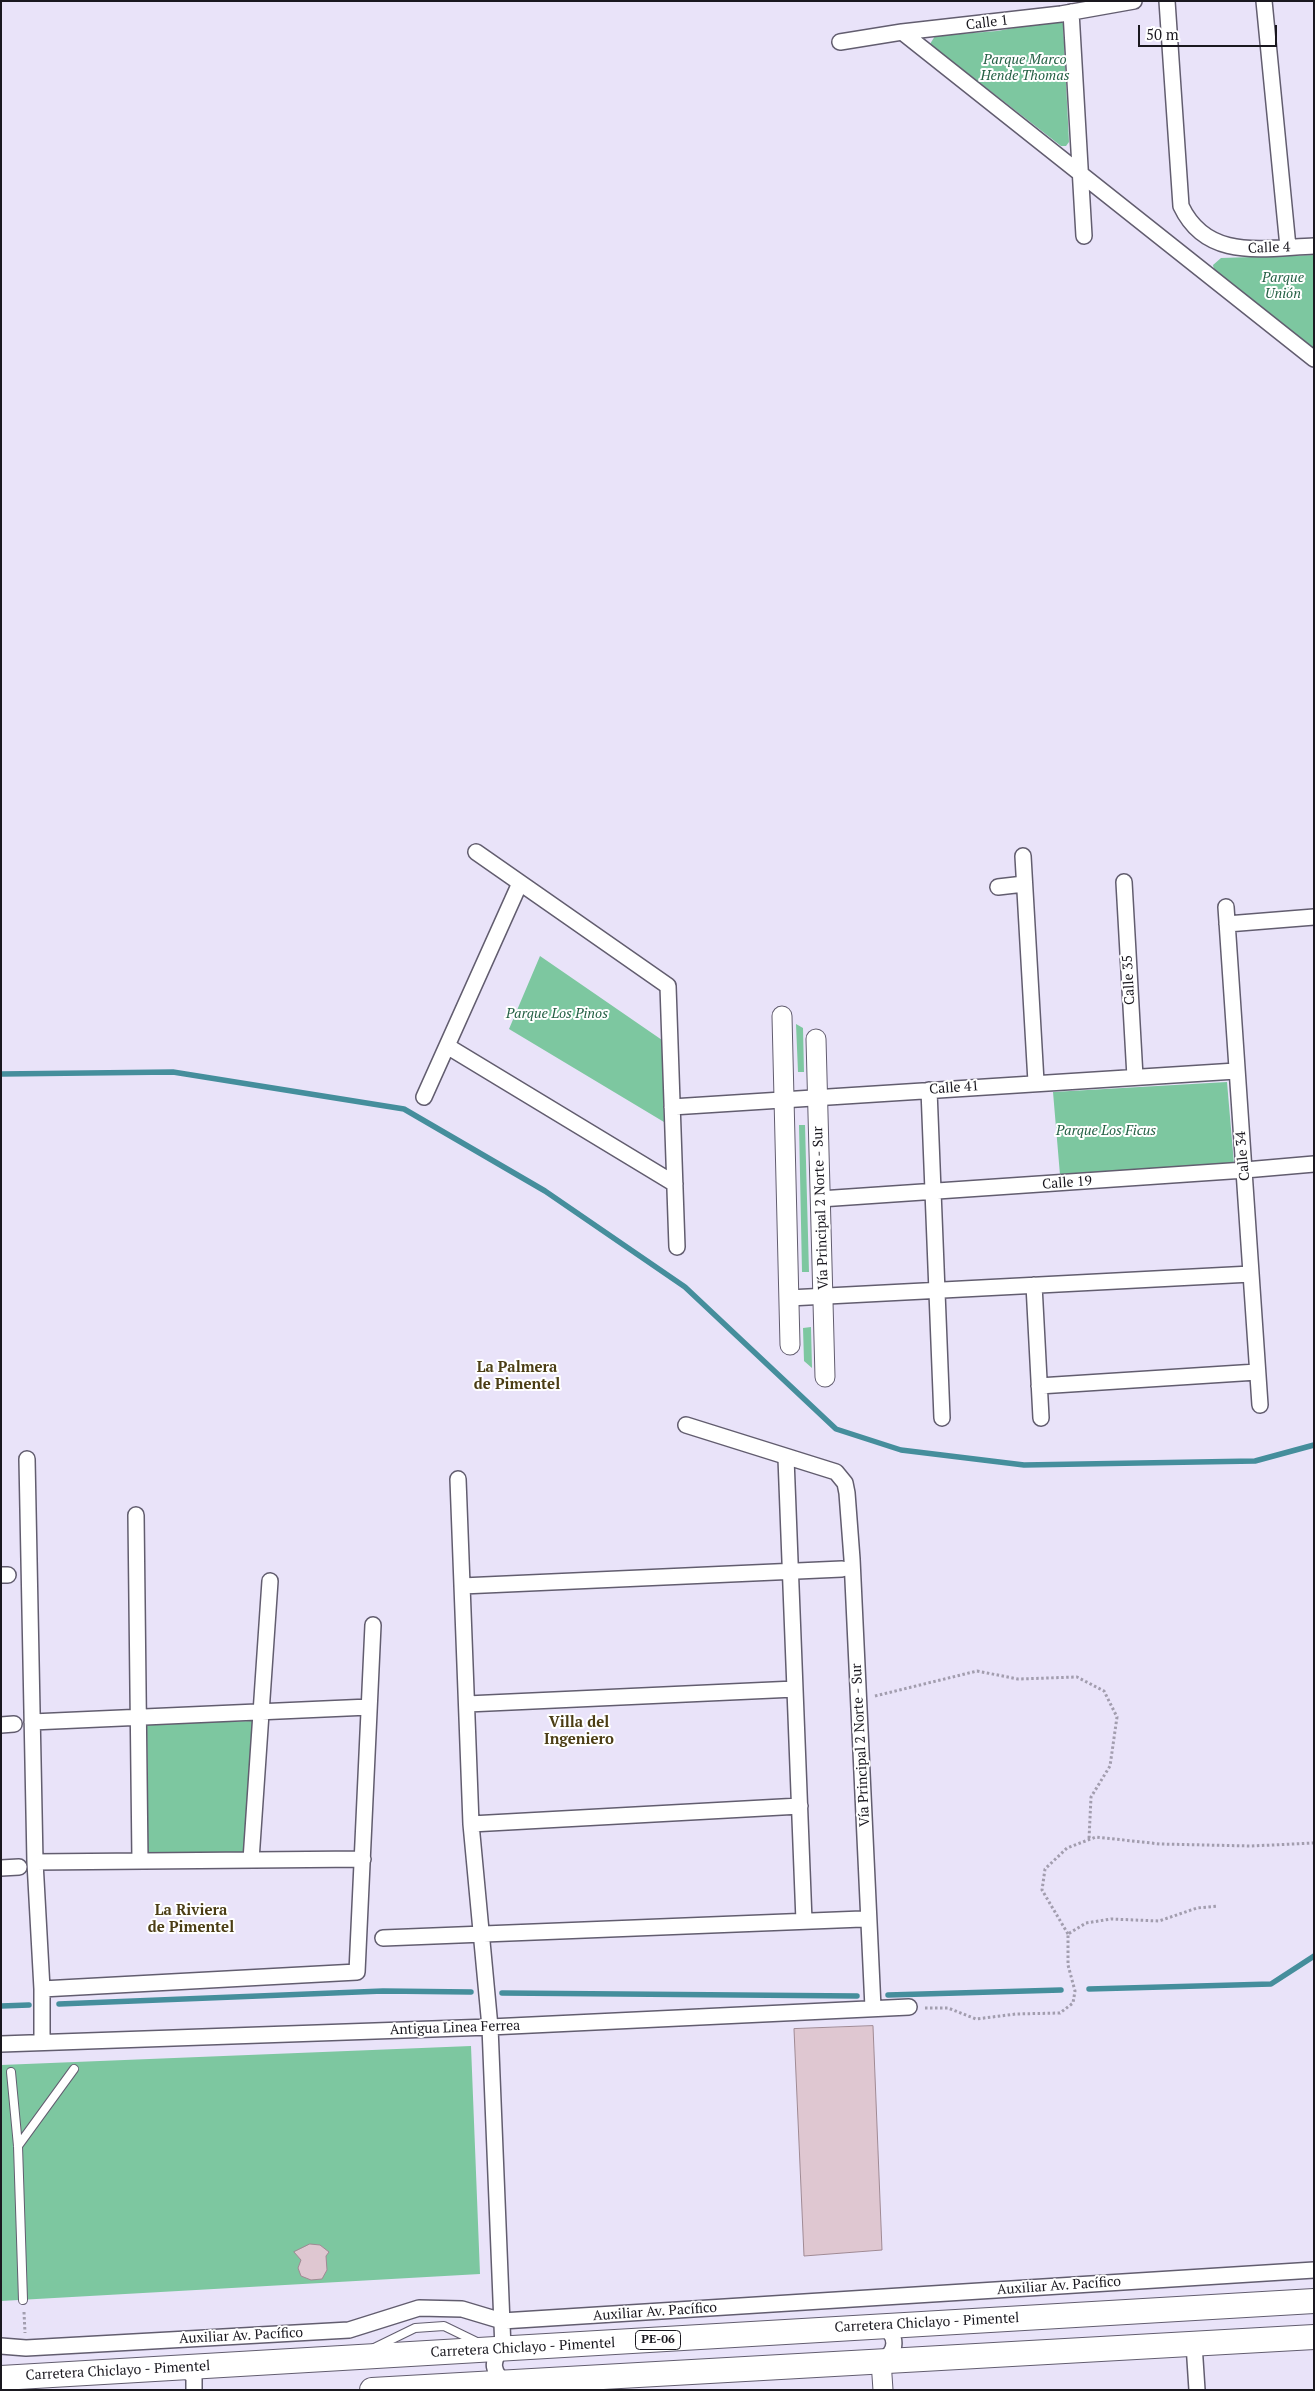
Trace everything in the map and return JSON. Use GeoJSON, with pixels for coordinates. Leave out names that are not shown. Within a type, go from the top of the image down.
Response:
{"type":"FeatureCollection","features":[{"type":"Feature","properties":{"kind":"main road","name":"Carretera Chiclayo - Pimentel"},"geometry":{"type":"LineString","coordinates":[[7,2375],[184,2368],[1314,2301]]}},
{"type":"Feature","properties":{"kind":"main road"},"geometry":{"type":"LineString","coordinates":[[372,2390],[507,2386],[881,2361],[1314,2337]]}},
{"type":"Feature","properties":{"kind":"street","name":"Calle 1"},"geometry":{"type":"LineString","coordinates":[[840,42],[902,32],[1071,12],[1134,1]]}},
{"type":"Feature","properties":{"kind":"street","name":"Calle 4"},"geometry":{"type":"LineString","coordinates":[[1167,1],[1181,206],[1188,220],[1198,231],[1232,247],[1254,251],[1314,246]]}},
{"type":"Feature","properties":{"kind":"street"},"geometry":{"type":"LineString","coordinates":[[1264,1],[1288,247]]}},
{"type":"Feature","properties":{"kind":"street"},"geometry":{"type":"LineString","coordinates":[[1071,12],[1082,173],[1084,236]]}},
{"type":"Feature","properties":{"kind":"street"},"geometry":{"type":"LineString","coordinates":[[902,32],[1314,359]]}},
{"type":"Feature","properties":{"kind":"street"},"geometry":{"type":"LineString","coordinates":[[476,852],[668,986],[677,1248]]}},
{"type":"Feature","properties":{"kind":"street"},"geometry":{"type":"LineString","coordinates":[[1023,856],[1036,1082]]}},
{"type":"Feature","properties":{"kind":"street","name":"Calle 35"},"geometry":{"type":"LineString","coordinates":[[1124,882],[1135,1077]]}},
{"type":"Feature","properties":{"kind":"street"},"geometry":{"type":"LineString","coordinates":[[424,1097],[520,883]]}},
{"type":"Feature","properties":{"kind":"street"},"geometry":{"type":"LineString","coordinates":[[998,886],[1024,884]]}},
{"type":"Feature","properties":{"kind":"street","name":"Calle 34"},"geometry":{"type":"LineString","coordinates":[[1226,907],[1260,1405]]}},
{"type":"Feature","properties":{"kind":"street"},"geometry":{"type":"LineString","coordinates":[[1227,924],[1314,917]]}},
{"type":"Feature","properties":{"kind":"street"},"geometry":{"type":"LineString","coordinates":[[782,1016],[790,1345]]}},
{"type":"Feature","properties":{"kind":"street","name":"Vía Principal 2 Norte - Sur"},"geometry":{"type":"LineString","coordinates":[[816,1039],[825,1377]]}},
{"type":"Feature","properties":{"kind":"street"},"geometry":{"type":"LineString","coordinates":[[447,1046],[675,1184]]}},
{"type":"Feature","properties":{"kind":"street","name":"Calle 41"},"geometry":{"type":"LineString","coordinates":[[672,1107],[1036,1082],[1236,1071]]}},
{"type":"Feature","properties":{"kind":"street"},"geometry":{"type":"LineString","coordinates":[[928,1090],[934,1192],[942,1418]]}},
{"type":"Feature","properties":{"kind":"street","name":"Calle 19"},"geometry":{"type":"LineString","coordinates":[[820,1199],[1314,1164]]}},
{"type":"Feature","properties":{"kind":"street"},"geometry":{"type":"LineString","coordinates":[[789,1298],[1251,1274]]}},
{"type":"Feature","properties":{"kind":"street"},"geometry":{"type":"LineString","coordinates":[[1034,1286],[1041,1418]]}},
{"type":"Feature","properties":{"kind":"street"},"geometry":{"type":"LineString","coordinates":[[1039,1386],[1258,1372]]}},
{"type":"Feature","properties":{"kind":"street"},"geometry":{"type":"LineString","coordinates":[[686,1425],[786,1458],[804,1921]]}},
{"type":"Feature","properties":{"kind":"street","name":"Vía Principal 2 Norte - Sur"},"geometry":{"type":"LineString","coordinates":[[786,1458],[836,1472],[845,1483],[852,1558],[873,2008]]}},
{"type":"Feature","properties":{"kind":"street"},"geometry":{"type":"LineString","coordinates":[[26,1459],[35,1862],[42,1989],[42,2042]]}},
{"type":"Feature","properties":{"kind":"street"},"geometry":{"type":"LineString","coordinates":[[458,1479],[471,1824],[490,2027],[502,2321],[499,2350],[494,2367],[496,2374],[507,2386]]}},
{"type":"Feature","properties":{"kind":"street"},"geometry":{"type":"LineString","coordinates":[[136,1515],[140,1861]]}},
{"type":"Feature","properties":{"kind":"street"},"geometry":{"type":"LineString","coordinates":[[462,1586],[842,1569]]}},
{"type":"Feature","properties":{"kind":"street"},"geometry":{"type":"LineString","coordinates":[[252,1860],[270,1581]]}},
{"type":"Feature","properties":{"kind":"street"},"geometry":{"type":"LineString","coordinates":[[42,1989],[357,1972],[373,1625]]}},
{"type":"Feature","properties":{"kind":"street"},"geometry":{"type":"LineString","coordinates":[[467,1704],[795,1689]]}},
{"type":"Feature","properties":{"kind":"street"},"geometry":{"type":"LineString","coordinates":[[32,1722],[369,1707]]}},
{"type":"Feature","properties":{"kind":"street"},"geometry":{"type":"LineString","coordinates":[[471,1824],[800,1806]]}},
{"type":"Feature","properties":{"kind":"street"},"geometry":{"type":"LineString","coordinates":[[35,1862],[363,1859]]}},
{"type":"Feature","properties":{"kind":"street"},"geometry":{"type":"LineString","coordinates":[[1,1868],[19,1867]]}},
{"type":"Feature","properties":{"kind":"street"},"geometry":{"type":"LineString","coordinates":[[383,1938],[862,1919]]}},
{"type":"Feature","properties":{"kind":"street","name":"Antigua Linea Ferrea"},"geometry":{"type":"LineString","coordinates":[[1,2044],[490,2027],[909,2007]]}},
{"type":"Feature","properties":{"kind":"street","name":"Auxiliar Av. Pacífico"},"geometry":{"type":"LineString","coordinates":[[1,2346],[26,2348],[350,2330],[419,2308],[462,2308],[502,2321],[1314,2270]]}},
{"type":"Feature","properties":{"kind":"street"},"geometry":{"type":"LineString","coordinates":[[882,2326],[893,2336],[894,2344],[893,2351],[881,2361],[883,2390]]}},
{"type":"Feature","properties":{"kind":"street"},"geometry":{"type":"LineString","coordinates":[[1194,2344],[1197,2390]]}},
{"type":"Feature","properties":{"kind":"street"},"geometry":{"type":"LineString","coordinates":[[184,2368],[194,2377],[194,2390]]}},
{"type":"Feature","properties":{"kind":"lane"},"geometry":{"type":"LineString","coordinates":[[18,2146],[74,2069]]}},
{"type":"Feature","properties":{"kind":"lane"},"geometry":{"type":"LineString","coordinates":[[12,2072],[18,2146],[23,2300]]}},
{"type":"Feature","properties":{"kind":"path"},"geometry":{"type":"LineString","coordinates":[[860,1722],[875,1695],[977,1671],[1018,1678],[1077,1677],[1104,1690],[1117,1717],[1110,1766],[1091,1797],[1089,1840]]}},
{"type":"Feature","properties":{"kind":"path"},"geometry":{"type":"LineString","coordinates":[[909,2007],[948,2008],[976,2019],[1016,2014],[1060,2013],[1073,2003],[1076,1991],[1068,1966],[1068,1934],[1042,1890],[1046,1869],[1067,1848],[1096,1837],[1160,1844],[1242,1845],[1314,1843]]}},
{"type":"Feature","properties":{"kind":"path"},"geometry":{"type":"LineString","coordinates":[[1068,1934],[1086,1923],[1111,1919],[1159,1921],[1197,1908],[1218,1906]]}},
{"type":"Feature","properties":{"kind":"green space","name":"Parque Marco Hende Thomas"},"geometry":{"type":"Polygon","coordinates":[[[1059,20],[1063,23],[1069,142],[1066,146],[1061,146],[930,44],[935,36],[997,31],[1059,20]]]}},
{"type":"Feature","properties":{"kind":"green space","name":"Parque Unión"},"geometry":{"type":"Polygon","coordinates":[[[1314,255],[1314,350],[1214,270],[1213,265],[1221,258],[1314,255]]]}},
{"type":"Feature","properties":{"kind":"green space","name":"Parque Los Pinos"},"geometry":{"type":"Polygon","coordinates":[[[540,956],[662,1040],[664,1122],[509,1029],[540,956]]]}},
{"type":"Feature","properties":{"kind":"green space"},"geometry":{"type":"Polygon","coordinates":[[[796,1024],[803,1028],[804,1072],[798,1072],[796,1024]]]}},
{"type":"Feature","properties":{"kind":"green space","name":"Parque Los Ficus"},"geometry":{"type":"Polygon","coordinates":[[[1227,1082],[1234,1164],[1060,1175],[1053,1092],[1227,1082]]]}},
{"type":"Feature","properties":{"kind":"green space"},"geometry":{"type":"Polygon","coordinates":[[[799,1125],[805,1125],[809,1272],[802,1272],[799,1125]]]}},
{"type":"Feature","properties":{"kind":"green space"},"geometry":{"type":"Polygon","coordinates":[[[811,1327],[812,1368],[804,1361],[803,1328],[811,1327]]]}},
{"type":"Feature","properties":{"kind":"green space"},"geometry":{"type":"Polygon","coordinates":[[[253,1721],[245,1854],[148,1854],[147,1724],[253,1721]]]}},
{"type":"Feature","properties":{"kind":"green space"},"geometry":{"type":"Polygon","coordinates":[[[471,2046],[480,2274],[1,2301],[1,2065],[471,2046]]]}},
{"type":"Feature","properties":{"kind":"building"},"geometry":{"type":"Polygon","coordinates":[[[873,2026],[882,2250],[804,2256],[794,2029],[873,2026]]]}},
{"type":"Feature","properties":{"kind":"building"},"geometry":{"type":"Polygon","coordinates":[[[310,2244],[320,2245],[329,2252],[326,2256],[327,2270],[322,2279],[311,2280],[301,2276],[298,2268],[301,2260],[294,2252],[310,2244]]]}},
{"type":"Feature","properties":{"kind":"waterway"},"geometry":{"type":"LineString","coordinates":[[1,1074],[173,1072],[404,1109],[545,1191],[685,1287],[836,1429],[901,1450],[1024,1465],[1255,1461],[1314,1445]]}},
{"type":"Feature","properties":{"kind":"waterway"},"geometry":{"type":"LineString","coordinates":[[1089,1989],[1271,1984],[1314,1956]]}},
{"type":"Feature","properties":{"kind":"waterway"},"geometry":{"type":"LineString","coordinates":[[888,1995],[1061,1990]]}},
{"type":"Feature","properties":{"kind":"waterway"},"geometry":{"type":"LineString","coordinates":[[59,2004],[383,1991],[471,1992]]}},
{"type":"Feature","properties":{"kind":"waterway"},"geometry":{"type":"LineString","coordinates":[[502,1993],[857,1996]]}},
{"type":"Feature","properties":{"kind":"waterway"},"geometry":{"type":"LineString","coordinates":[[1,2006],[29,2005]]}},
{"type":"Feature","properties":{"kind":"district","name":"La Palmera de Pimentel"},"geometry":{"type":"Point","coordinates":[517,1376]}},
{"type":"Feature","properties":{"kind":"district","name":"Villa del Ingeniero"},"geometry":{"type":"Point","coordinates":[579,1732]}},
{"type":"Feature","properties":{"kind":"district","name":"La Riviera de Pimentel"},"geometry":{"type":"Point","coordinates":[191,1920]}}]}
